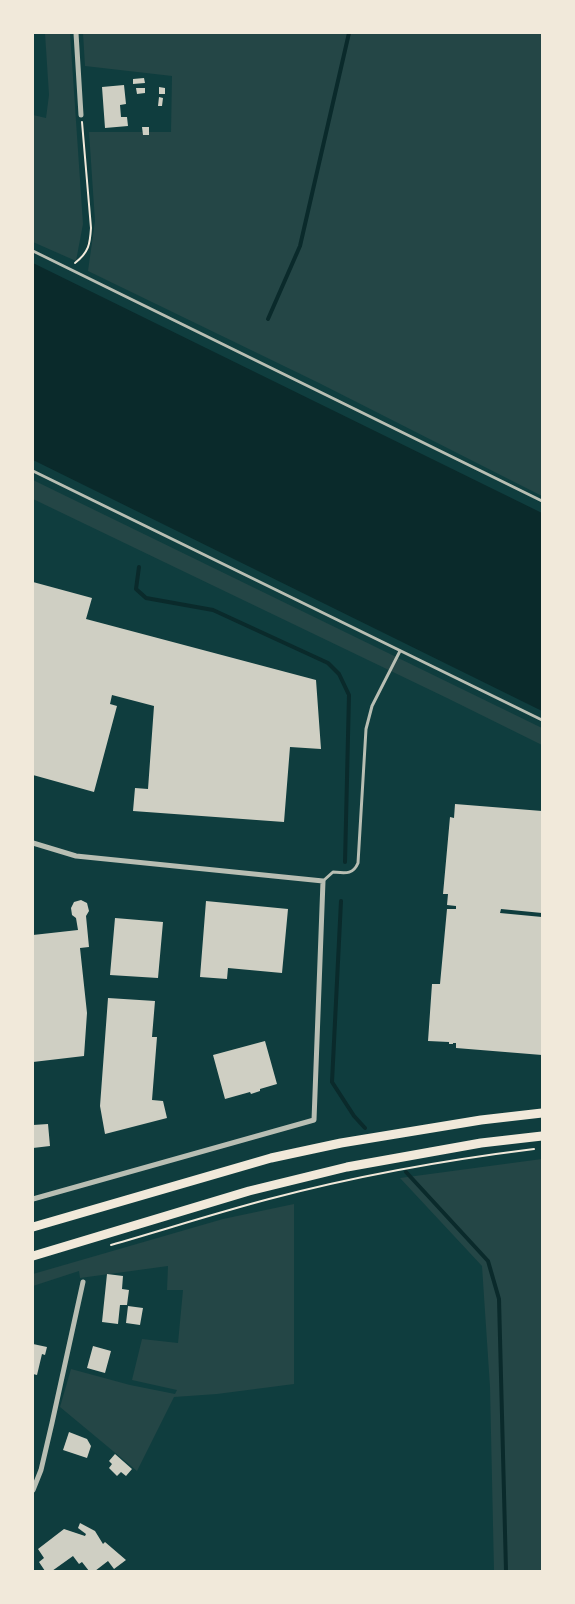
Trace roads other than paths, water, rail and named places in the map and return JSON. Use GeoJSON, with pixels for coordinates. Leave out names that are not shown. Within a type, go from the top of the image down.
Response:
{"type":"FeatureCollection","features":[{"type":"Feature","properties":{"kind":"main road"},"geometry":{"type":"LineString","coordinates":[[33,1227],[271,1158],[340,1143],[481,1120],[542,1113]]}},
{"type":"Feature","properties":{"kind":"main road"},"geometry":{"type":"LineString","coordinates":[[37,1255],[249,1191],[347,1167],[481,1143],[542,1136]]}},
{"type":"Feature","properties":{"kind":"street"},"geometry":{"type":"LineString","coordinates":[[76,33],[81,115]]}},
{"type":"Feature","properties":{"kind":"street"},"geometry":{"type":"LineString","coordinates":[[33,843],[76,856],[323,881],[314,1120],[33,1199]]}},
{"type":"Feature","properties":{"kind":"street"},"geometry":{"type":"LineString","coordinates":[[33,1490],[63,1376],[83,1282]]}},
{"type":"Feature","properties":{"kind":"lane"},"geometry":{"type":"LineString","coordinates":[[33,251],[542,501]]}},
{"type":"Feature","properties":{"kind":"lane"},"geometry":{"type":"LineString","coordinates":[[33,471],[542,720]]}},
{"type":"Feature","properties":{"kind":"lane"},"geometry":{"type":"LineString","coordinates":[[323,881],[333,872],[349,873],[356,869],[366,729],[372,705],[400,651]]}},
{"type":"Feature","properties":{"kind":"waterway"},"geometry":{"type":"LineString","coordinates":[[268,319],[300,246],[349,33]]}},
{"type":"Feature","properties":{"kind":"waterway"},"geometry":{"type":"LineString","coordinates":[[139,567],[136,589],[146,598],[213,610],[328,663],[339,674],[349,695],[345,862]]}},
{"type":"Feature","properties":{"kind":"waterway"},"geometry":{"type":"LineString","coordinates":[[341,901],[332,1082],[354,1116],[365,1128]]}},
{"type":"Feature","properties":{"kind":"waterway"},"geometry":{"type":"LineString","coordinates":[[406,1172],[488,1261],[499,1299],[506,1571]]}}]}
